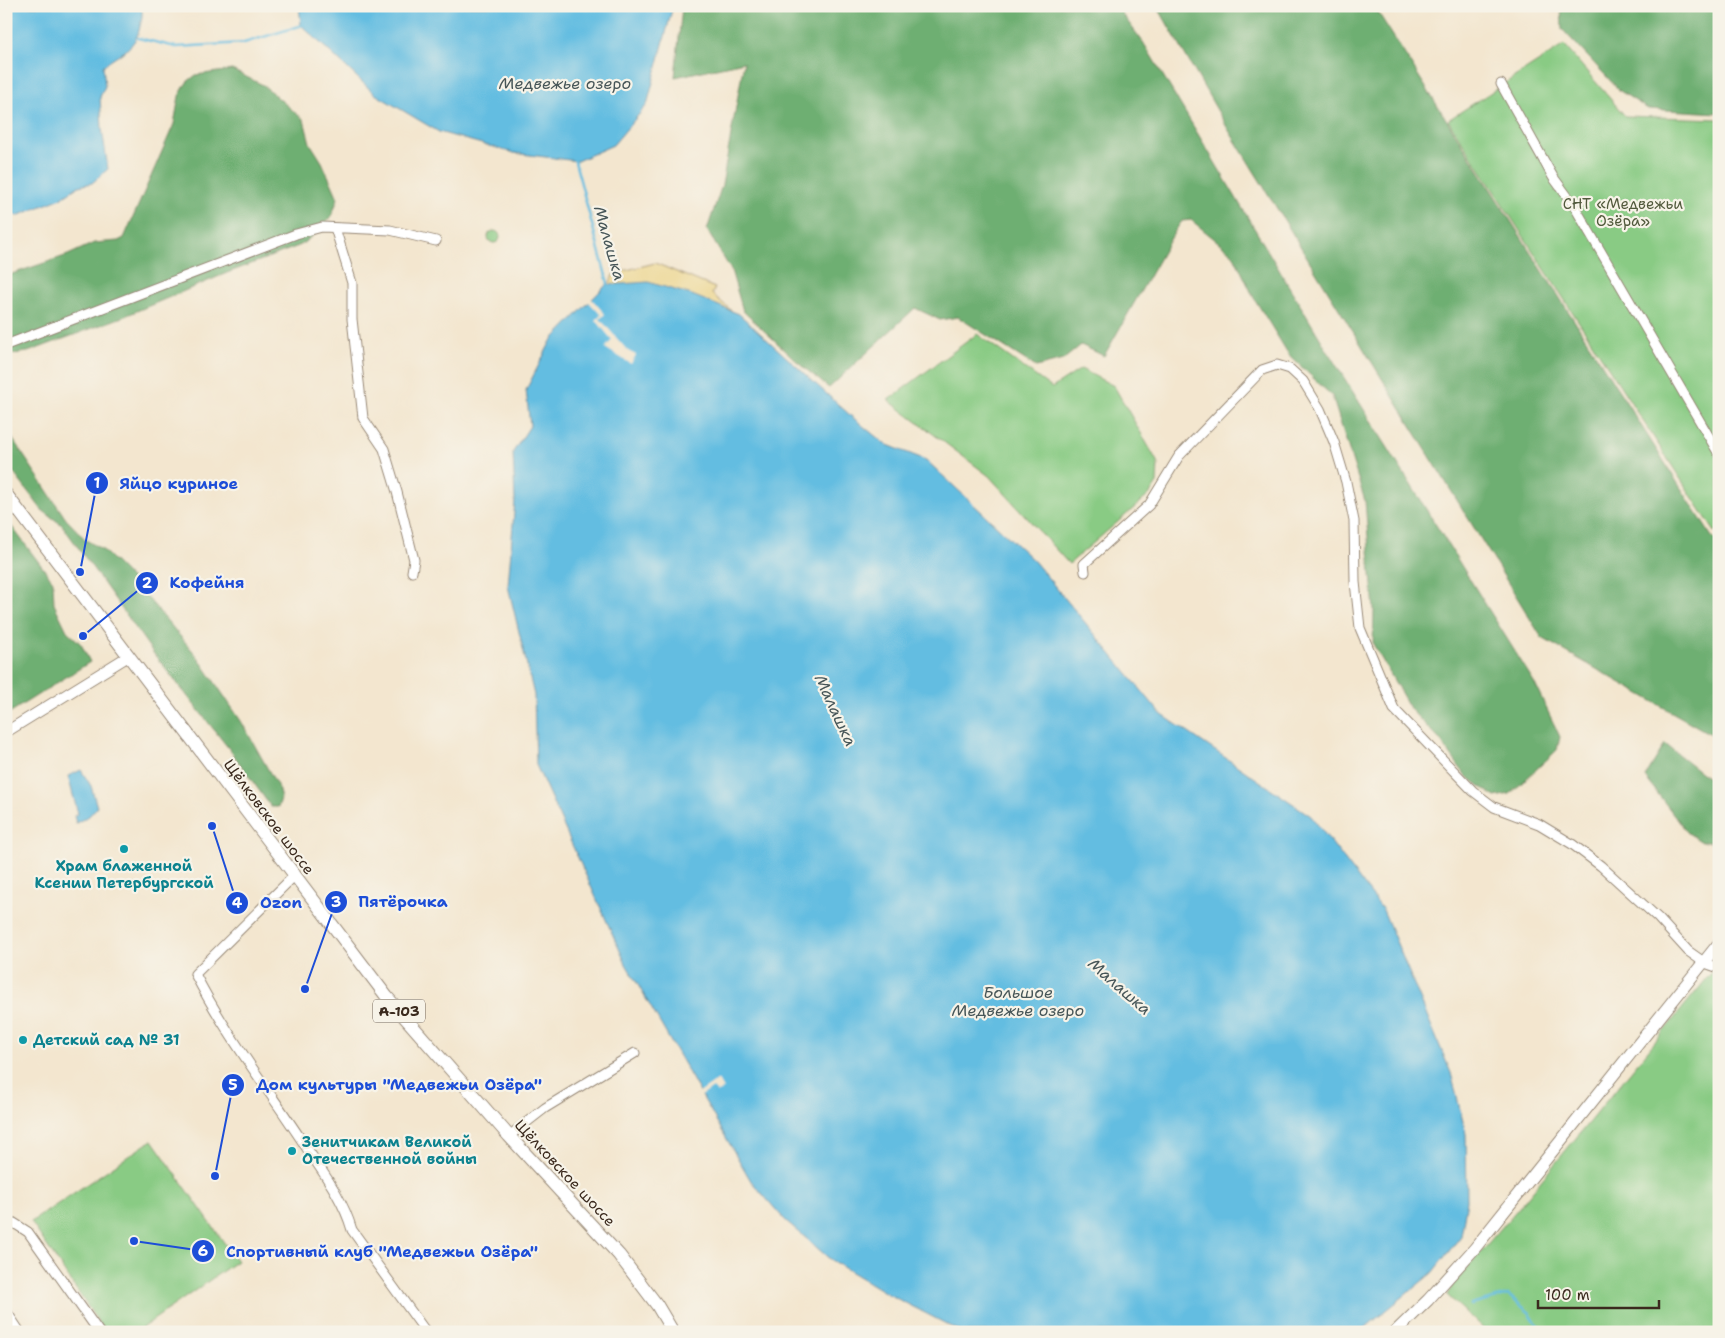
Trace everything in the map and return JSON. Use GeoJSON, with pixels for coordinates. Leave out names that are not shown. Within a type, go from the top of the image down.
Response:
{"type":"FeatureCollection","features":[{"type":"Feature","properties":{"kind":"main road","name":"Щёлковское шоссе"},"geometry":{"type":"LineString","coordinates":[[6,494],[127,657],[387,997],[509,1136],[619,1255],[657,1305],[673,1332]]}},
{"type":"Feature","properties":{"kind":"main road"},"geometry":{"type":"LineString","coordinates":[[1395,1332],[1428,1300],[1475,1248],[1719,944]]}},
{"type":"Feature","properties":{"kind":"street"},"geometry":{"type":"LineString","coordinates":[[1501,84],[1553,177],[1573,204],[1719,454]]}},
{"type":"Feature","properties":{"kind":"street"},"geometry":{"type":"LineString","coordinates":[[6,344],[296,234],[322,227],[390,230],[436,241]]}},
{"type":"Feature","properties":{"kind":"street"},"geometry":{"type":"LineString","coordinates":[[335,228],[352,283],[352,319],[363,418],[384,449],[414,560],[412,572]]}},
{"type":"Feature","properties":{"kind":"street"},"geometry":{"type":"LineString","coordinates":[[1085,572],[1084,564],[1149,505],[1179,456],[1262,370],[1277,365],[1290,369],[1303,381],[1320,409],[1346,482],[1354,520],[1355,582],[1360,628],[1394,709],[1473,791],[1494,807],[1539,824],[1572,844],[1600,866],[1658,918],[1688,951],[1705,963],[1719,968]]}},
{"type":"Feature","properties":{"kind":"street"},"geometry":{"type":"LineString","coordinates":[[6,732],[127,657]]}},
{"type":"Feature","properties":{"kind":"street"},"geometry":{"type":"LineString","coordinates":[[294,876],[195,974],[250,1064],[347,1211],[352,1230],[426,1332]]}},
{"type":"Feature","properties":{"kind":"street"},"geometry":{"type":"LineString","coordinates":[[509,1136],[545,1108],[635,1053]]}},
{"type":"Feature","properties":{"kind":"street"},"geometry":{"type":"LineString","coordinates":[[6,1218],[28,1232],[99,1332]]}},
{"type":"Feature","properties":{"kind":"street"},"geometry":{"type":"LineString","coordinates":[[6,1311],[20,1332]]}},
{"type":"Feature","properties":{"kind":"green space"},"geometry":{"type":"Polygon","coordinates":[[[682,6],[1121,6],[1122,14],[1143,42],[1333,360],[1534,682],[1560,737],[1557,750],[1510,794],[1495,797],[1466,776],[1440,740],[1411,710],[1373,644],[1374,610],[1365,501],[1332,396],[1289,355],[1254,298],[1233,254],[1191,220],[1182,221],[1175,231],[1104,356],[1081,345],[1063,360],[1036,367],[958,317],[940,320],[915,308],[829,388],[802,366],[743,311],[731,270],[707,230],[722,185],[744,62],[675,77],[682,6]]]}},
{"type":"Feature","properties":{"kind":"green space"},"geometry":{"type":"Polygon","coordinates":[[[1157,6],[1374,6],[1712,537],[1719,540],[1719,739],[1542,638],[1228,129],[1157,6]]]}},
{"type":"Feature","properties":{"kind":"green space"},"geometry":{"type":"Polygon","coordinates":[[[1561,6],[1719,6],[1719,113],[1648,109],[1620,91],[1562,29],[1561,6]]]}},
{"type":"Feature","properties":{"kind":"green space","name":"СНТ «Медвежьи Озёра»"},"geometry":{"type":"Polygon","coordinates":[[[1564,45],[1625,116],[1719,119],[1719,529],[1715,532],[1448,120],[1564,45]]]}},
{"type":"Feature","properties":{"kind":"green space"},"geometry":{"type":"Polygon","coordinates":[[[232,70],[263,85],[304,120],[310,143],[322,162],[338,198],[332,215],[322,228],[301,245],[227,273],[125,316],[28,352],[6,355],[6,276],[68,255],[94,243],[118,241],[124,238],[174,124],[179,96],[187,82],[196,75],[232,70]]]}},
{"type":"Feature","properties":{"kind":"green space"},"geometry":{"type":"Polygon","coordinates":[[[492,231],[496,231],[500,237],[496,243],[492,243],[488,239],[488,235],[492,231]]]}},
{"type":"Feature","properties":{"kind":"green space"},"geometry":{"type":"Polygon","coordinates":[[[977,334],[1052,388],[1081,369],[1114,386],[1158,463],[1157,483],[1149,495],[1069,564],[989,476],[888,400],[977,334]]]}},
{"type":"Feature","properties":{"kind":"green space"},"geometry":{"type":"Polygon","coordinates":[[[6,429],[66,519],[86,540],[103,550],[129,576],[197,656],[241,721],[278,787],[281,799],[278,807],[271,807],[230,750],[154,654],[62,525],[42,510],[6,463],[6,429]]]}},
{"type":"Feature","properties":{"kind":"green space"},"geometry":{"type":"Polygon","coordinates":[[[6,519],[53,581],[54,604],[67,631],[81,644],[90,662],[6,715],[6,519]]]}},
{"type":"Feature","properties":{"kind":"green space"},"geometry":{"type":"Polygon","coordinates":[[[1665,744],[1707,777],[1719,778],[1719,842],[1702,842],[1688,833],[1645,777],[1665,744]]]}},
{"type":"Feature","properties":{"kind":"green space"},"geometry":{"type":"Polygon","coordinates":[[[1713,971],[1719,975],[1719,1332],[1487,1332],[1447,1295],[1454,1283],[1521,1205],[1713,971]]]}},
{"type":"Feature","properties":{"kind":"green space"},"geometry":{"type":"Polygon","coordinates":[[[152,1140],[237,1261],[136,1332],[105,1332],[31,1222],[152,1140]]]}},
{"type":"Feature","properties":{"kind":"sand"},"geometry":{"type":"Polygon","coordinates":[[[655,263],[715,288],[712,294],[732,311],[688,295],[608,287],[613,275],[655,263]]]}},
{"type":"Feature","properties":{"kind":"water"},"geometry":{"type":"Polygon","coordinates":[[[6,6],[141,6],[142,11],[141,23],[135,40],[126,50],[103,66],[105,86],[100,97],[102,129],[108,169],[92,183],[79,186],[59,199],[17,216],[6,212],[6,6]]]}},
{"type":"Feature","properties":{"kind":"water","name":"Медвежье озеро"},"geometry":{"type":"Polygon","coordinates":[[[299,6],[673,6],[647,105],[613,145],[577,161],[514,153],[439,132],[375,94],[301,25],[299,6]]]}},
{"type":"Feature","properties":{"kind":"water","name":"Большое Медвежье озеро"},"geometry":{"type":"Polygon","coordinates":[[[648,282],[692,295],[739,314],[851,416],[885,444],[926,460],[1034,561],[1161,714],[1311,816],[1383,910],[1451,1073],[1466,1134],[1467,1200],[1461,1236],[1432,1273],[1360,1332],[962,1332],[888,1294],[831,1260],[784,1219],[751,1181],[626,964],[536,765],[534,695],[508,586],[515,500],[513,452],[530,426],[526,390],[551,341],[606,285],[648,282]]]}},
{"type":"Feature","properties":{"kind":"water"},"geometry":{"type":"Polygon","coordinates":[[[81,770],[91,786],[97,807],[89,816],[76,823],[74,816],[78,814],[68,776],[81,770]]]}},
{"type":"Feature","properties":{"kind":"pier"},"geometry":{"type":"Polygon","coordinates":[[[595,292],[591,298],[605,314],[600,319],[628,351],[636,355],[631,364],[605,348],[612,340],[596,320],[601,315],[588,301],[583,304],[595,292]]]}},
{"type":"Feature","properties":{"kind":"pier"},"geometry":{"type":"Polygon","coordinates":[[[718,1080],[723,1089],[717,1093],[713,1088],[700,1097],[698,1094],[718,1080]]]}},
{"type":"Feature","properties":{"kind":"waterway","name":"Малашка"},"geometry":{"type":"LineString","coordinates":[[138,38],[176,47],[244,43],[303,25]]}},
{"type":"Feature","properties":{"kind":"waterway","name":"Малашка"},"geometry":{"type":"LineString","coordinates":[[574,158],[609,287]]}},
{"type":"Feature","properties":{"kind":"waterway","name":"Малашка"},"geometry":{"type":"LineString","coordinates":[[1471,1305],[1508,1295],[1530,1313],[1542,1332]]}},
{"type":"Feature","properties":{"kind":"place","name":"Яйцо куриное"},"geometry":{"type":"Point","coordinates":[80,572]}},
{"type":"Feature","properties":{"kind":"place","name":"Кофейня"},"geometry":{"type":"Point","coordinates":[83,636]}},
{"type":"Feature","properties":{"kind":"place","name":"Ozon"},"geometry":{"type":"Point","coordinates":[212,826]}},
{"type":"Feature","properties":{"kind":"place","name":"Храм блаженной Ксении Петербургской"},"geometry":{"type":"Point","coordinates":[124,849]}},
{"type":"Feature","properties":{"kind":"place","name":"Пятёрочка"},"geometry":{"type":"Point","coordinates":[305,989]}},
{"type":"Feature","properties":{"kind":"place","name":"Детский сад № 31"},"geometry":{"type":"Point","coordinates":[23,1040]}},
{"type":"Feature","properties":{"kind":"place","name":"Зенитчикам Великой Отечественной войны"},"geometry":{"type":"Point","coordinates":[292,1151]}},
{"type":"Feature","properties":{"kind":"place","name":"Дом культуры \"Медвежьи Озёра\""},"geometry":{"type":"Point","coordinates":[215,1176]}},
{"type":"Feature","properties":{"kind":"place","name":"Спортивный клуб \"Медвежьи Озёра\""},"geometry":{"type":"Point","coordinates":[134,1241]}}]}
